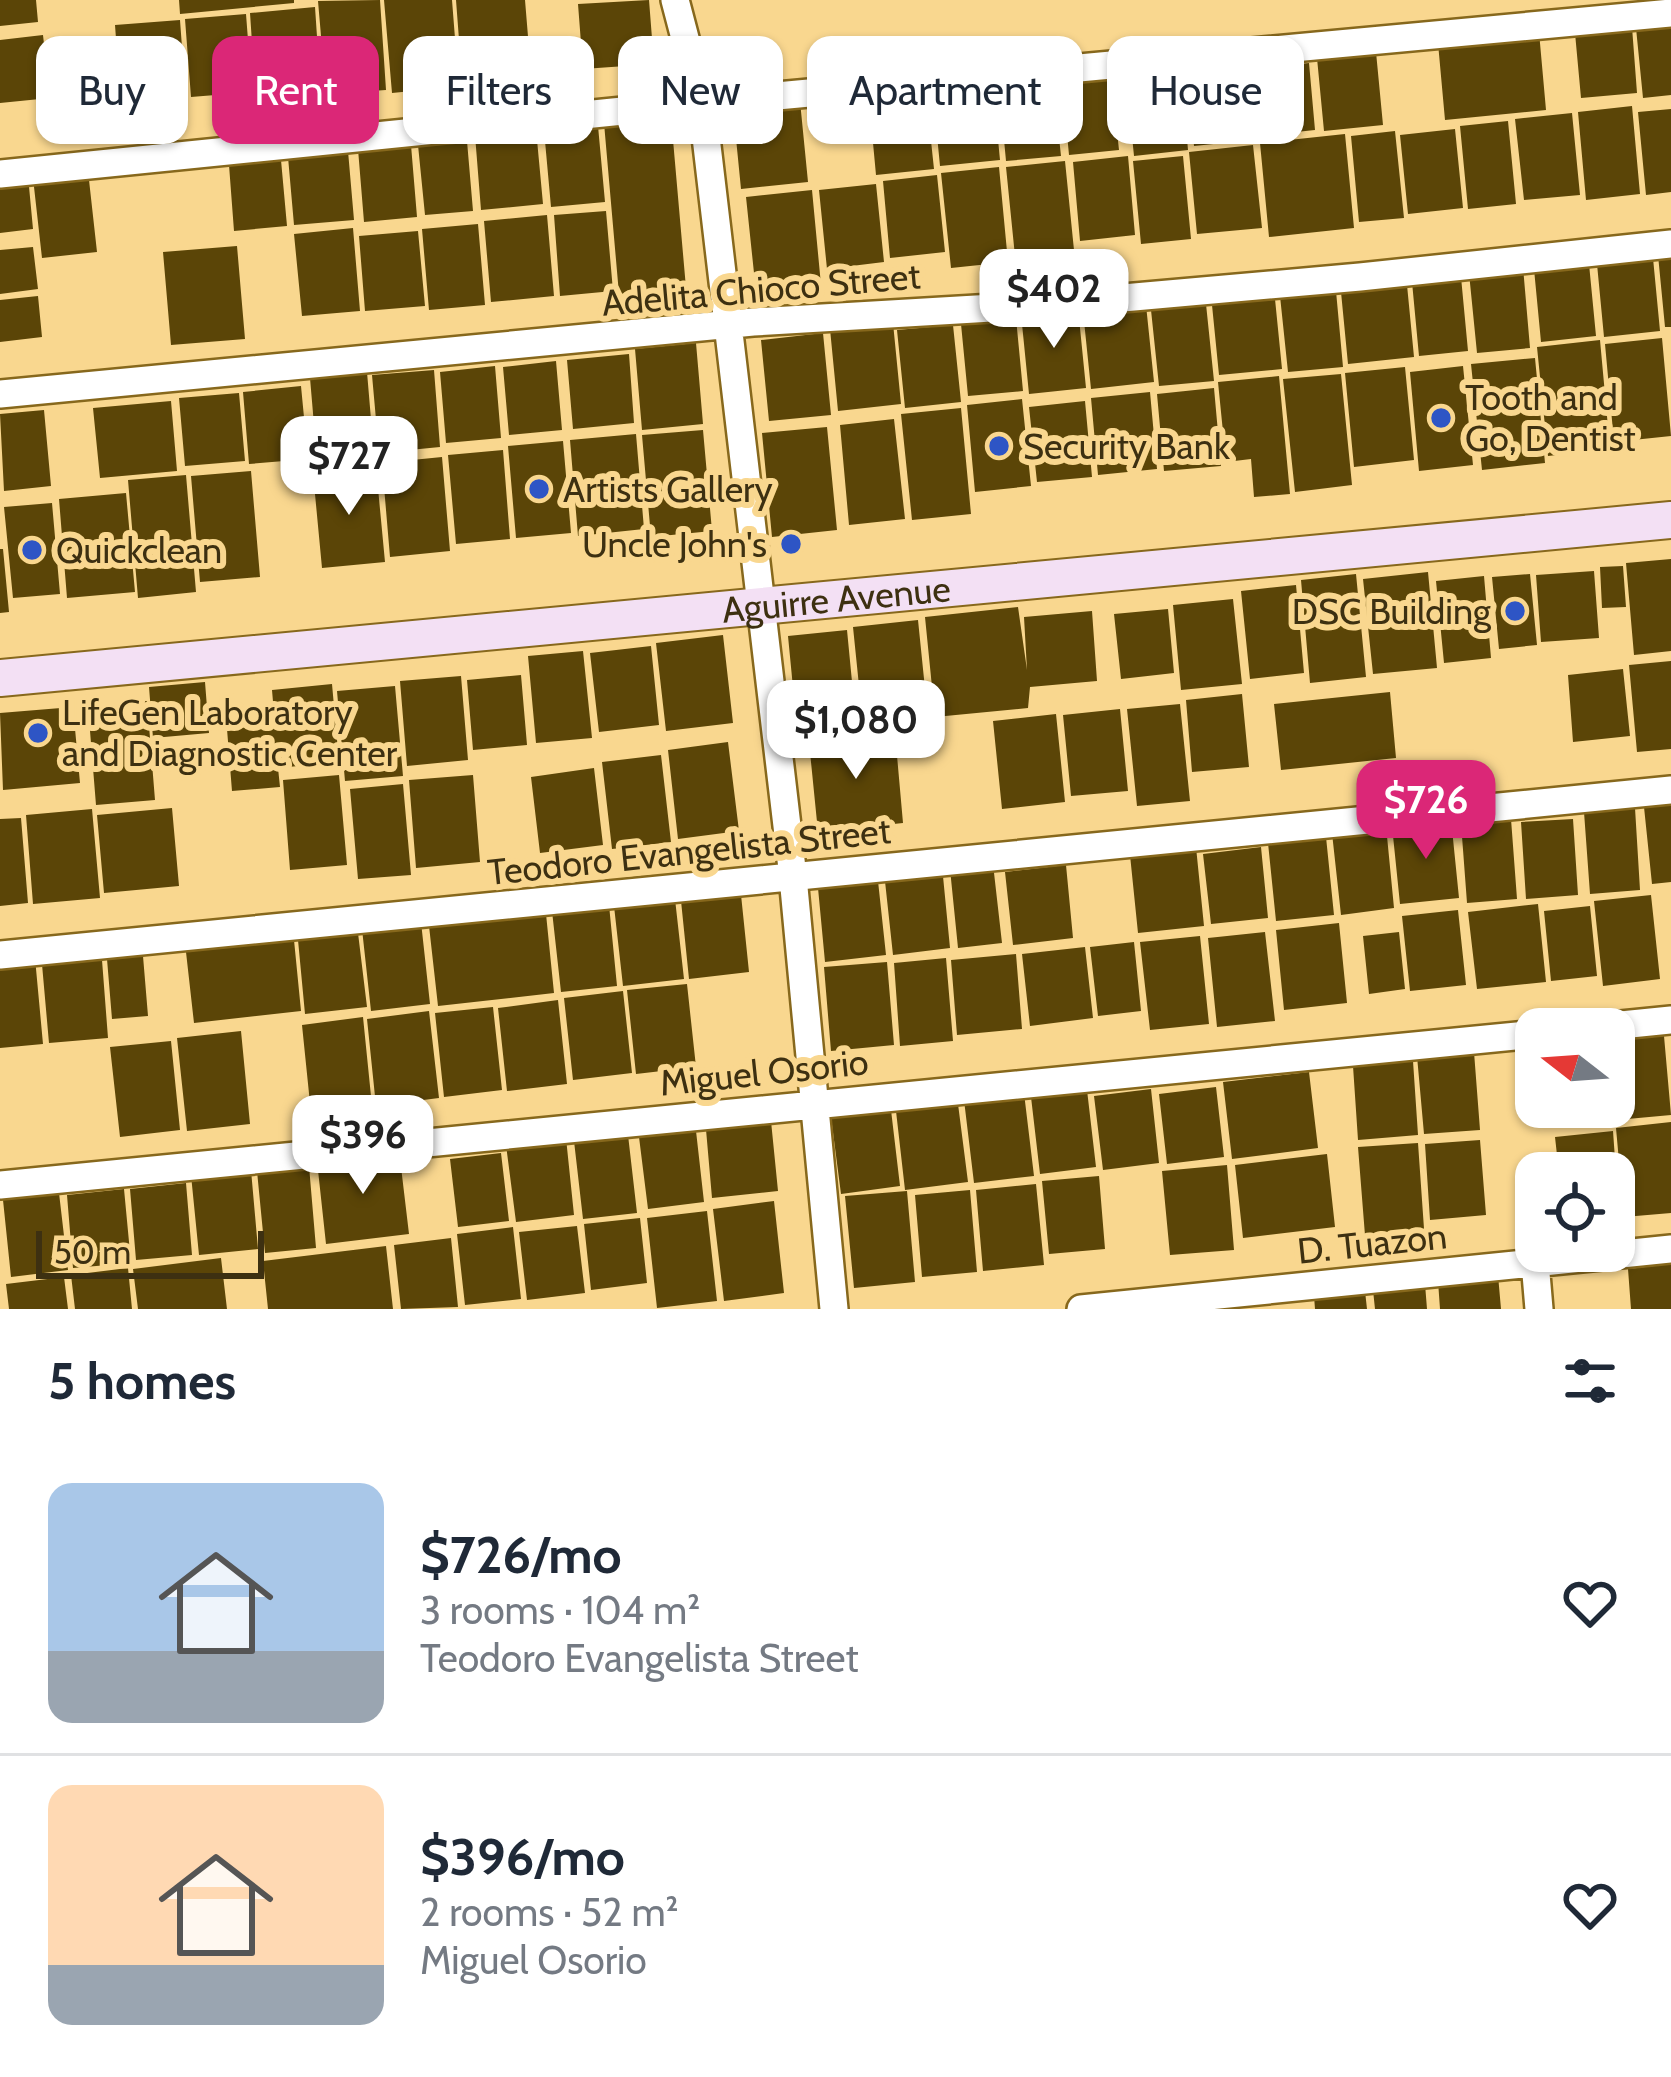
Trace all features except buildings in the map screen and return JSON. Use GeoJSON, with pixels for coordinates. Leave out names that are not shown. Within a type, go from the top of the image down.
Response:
{"type":"FeatureCollection","features":[{"type":"Feature","properties":{"kind":"street"},"geometry":{"type":"LineString","coordinates":[[675,0],[684,36]]}},
{"type":"Feature","properties":{"kind":"street"},"geometry":{"type":"LineString","coordinates":[[783,95],[1671,13]]}},
{"type":"Feature","properties":{"kind":"street"},"geometry":{"type":"LineString","coordinates":[[0,174],[618,111]]}},
{"type":"Feature","properties":{"kind":"street"},"geometry":{"type":"LineString","coordinates":[[707,144],[793,877],[834,1309]]}},
{"type":"Feature","properties":{"kind":"street","name":"Adelita Chioco Street"},"geometry":{"type":"LineString","coordinates":[[0,394],[728,324],[1044,305],[1671,244]]}},
{"type":"Feature","properties":{"kind":"street","name":"Aguirre Avenue"},"geometry":{"type":"LineString","coordinates":[[0,678],[1671,520]]}},
{"type":"Feature","properties":{"kind":"street","name":"Teodoro Evangelista Street"},"geometry":{"type":"LineString","coordinates":[[0,955],[1671,790]]}},
{"type":"Feature","properties":{"kind":"street"},"geometry":{"type":"LineString","coordinates":[[1635,1024],[1671,1020]]}},
{"type":"Feature","properties":{"kind":"street","name":"Miguel Osorio"},"geometry":{"type":"LineString","coordinates":[[0,1185],[1515,1036]]}},
{"type":"Feature","properties":{"kind":"street","name":"D. Tuazon"},"geometry":{"type":"LineString","coordinates":[[1635,1252],[1671,1249]]}},
{"type":"Feature","properties":{"kind":"street","name":"D. Tuazon"},"geometry":{"type":"LineString","coordinates":[[1082,1309],[1515,1264]]}},
{"type":"Feature","properties":{"kind":"street"},"geometry":{"type":"LineString","coordinates":[[1536,1272],[1539,1309]]}},
{"type":"Feature","properties":{"kind":"place","name":"Tooth and Go, Dentist"},"geometry":{"type":"Point","coordinates":[1441,418]}},
{"type":"Feature","properties":{"kind":"place","name":"Security Bank"},"geometry":{"type":"Point","coordinates":[999,446]}},
{"type":"Feature","properties":{"kind":"place","name":"Artists Gallery"},"geometry":{"type":"Point","coordinates":[539,489]}},
{"type":"Feature","properties":{"kind":"place","name":"Uncle John's"},"geometry":{"type":"Point","coordinates":[791,544]}},
{"type":"Feature","properties":{"kind":"place","name":"Quickclean"},"geometry":{"type":"Point","coordinates":[32,550]}},
{"type":"Feature","properties":{"kind":"place","name":"DSC Building"},"geometry":{"type":"Point","coordinates":[1515,611]}},
{"type":"Feature","properties":{"kind":"place","name":"LifeGen Laboratory and Diagnostic Center"},"geometry":{"type":"Point","coordinates":[38,733]}}]}
